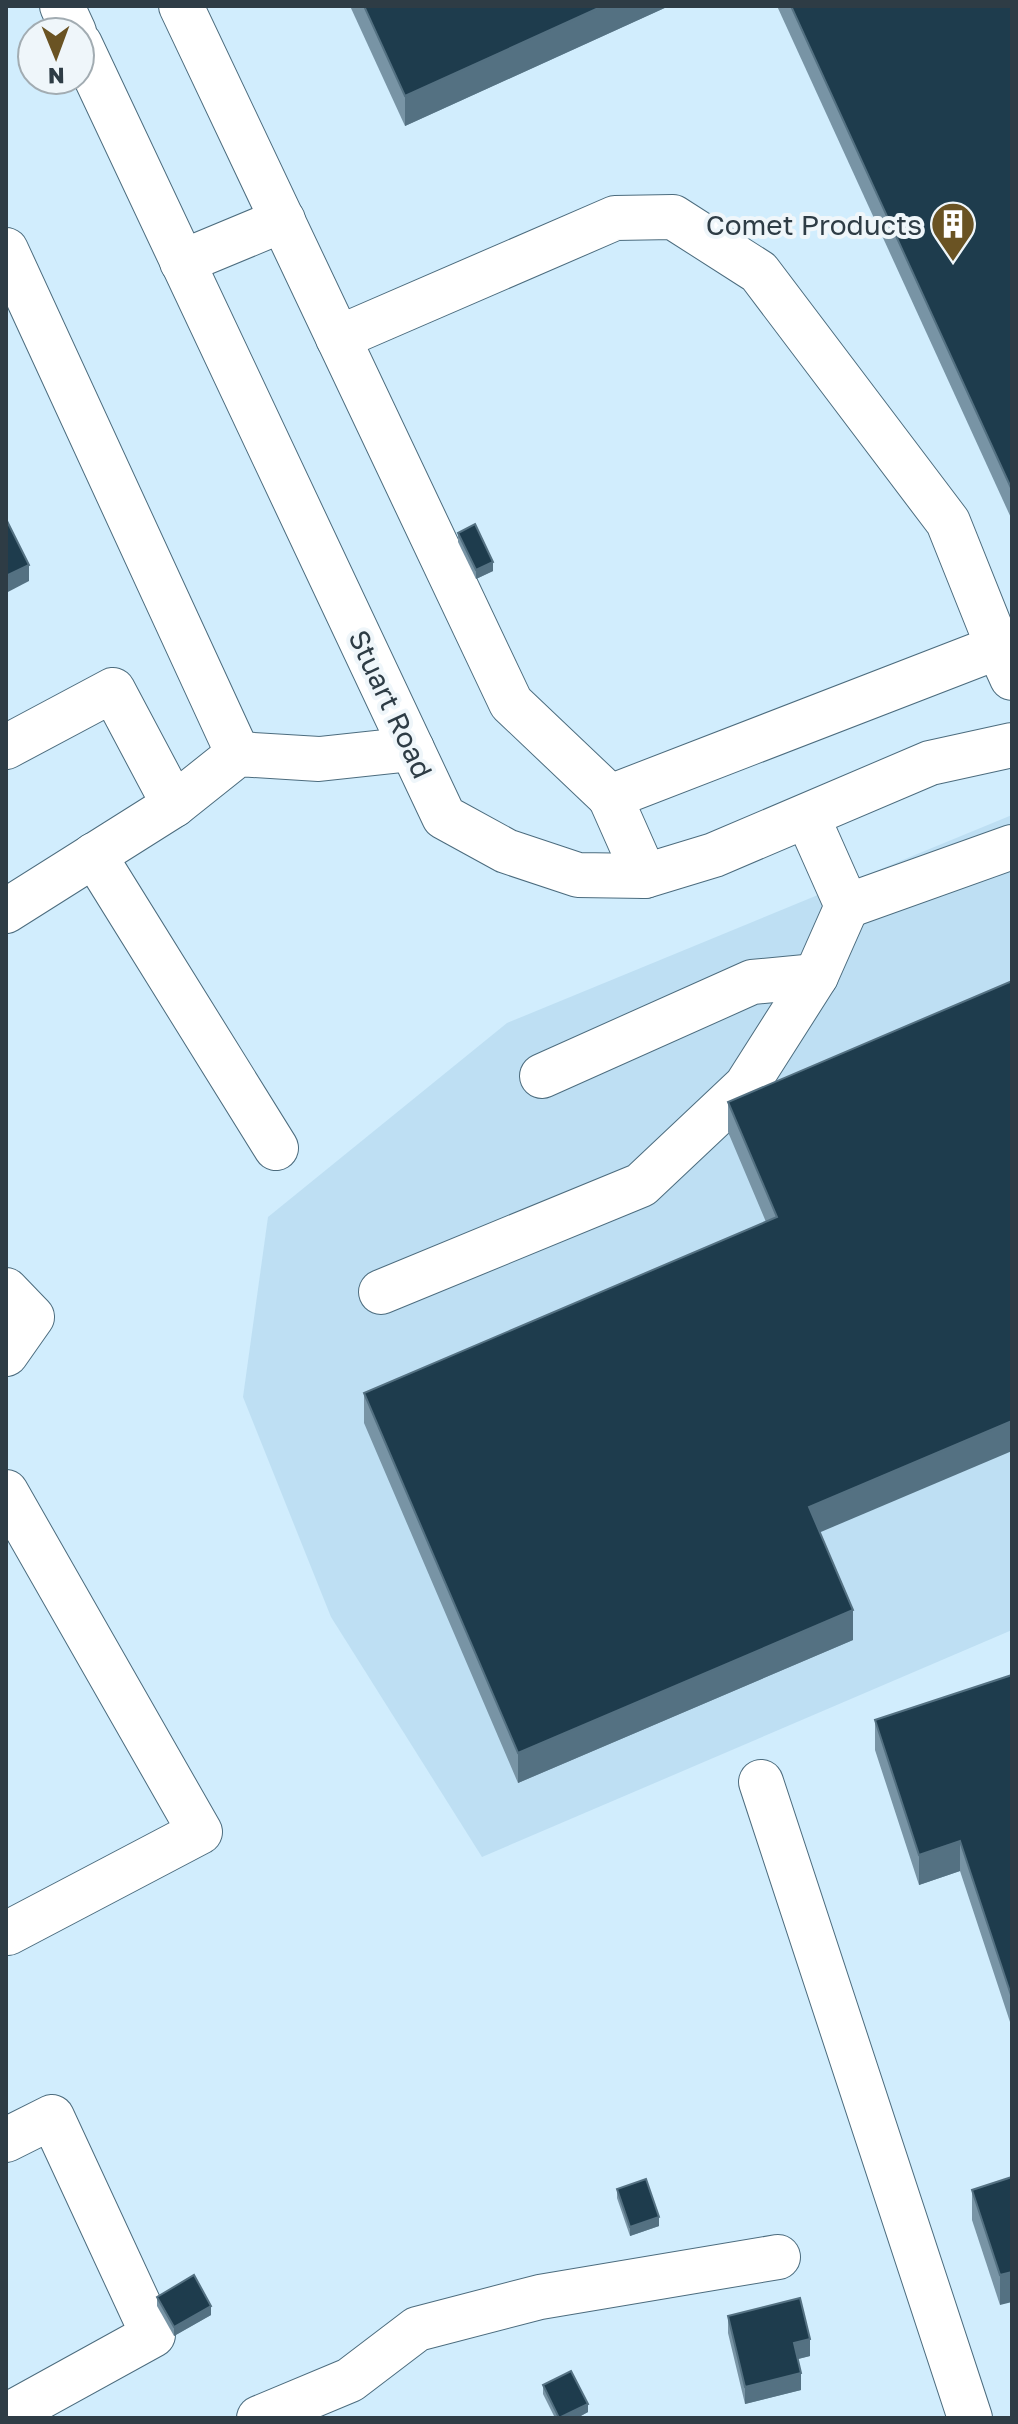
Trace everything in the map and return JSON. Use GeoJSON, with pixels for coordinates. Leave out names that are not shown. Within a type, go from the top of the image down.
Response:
{"type":"FeatureCollection","features":[{"type":"Feature","properties":{"kind":"street"},"geometry":{"type":"LineString","coordinates":[[181,6],[511,703],[610,797],[645,876]]}},
{"type":"Feature","properties":{"kind":"street","name":"Stuart Road"},"geometry":{"type":"LineString","coordinates":[[96,78],[444,817],[506,851],[578,875],[645,876],[714,855],[930,763],[1012,745]]}},
{"type":"Feature","properties":{"kind":"street"},"geometry":{"type":"LineString","coordinates":[[338,338],[615,218],[673,217],[759,272],[948,522],[1005,662],[610,797]]}},
{"type":"Feature","properties":{"kind":"street"},"geometry":{"type":"LineString","coordinates":[[182,262],[283,220]]}},
{"type":"Feature","properties":{"kind":"street"},"geometry":{"type":"LineString","coordinates":[[6,250],[238,754]]}},
{"type":"Feature","properties":{"kind":"street"},"geometry":{"type":"LineString","coordinates":[[6,747],[113,690],[174,805]]}},
{"type":"Feature","properties":{"kind":"street"},"geometry":{"type":"LineString","coordinates":[[6,911],[174,805],[238,754],[319,759],[412,749]]}},
{"type":"Feature","properties":{"kind":"street"},"geometry":{"type":"LineString","coordinates":[[807,816],[847,906]]}},
{"type":"Feature","properties":{"kind":"street"},"geometry":{"type":"LineString","coordinates":[[381,1292],[641,1185],[746,1086],[816,976],[847,906],[1012,847]]}},
{"type":"Feature","properties":{"kind":"street"},"geometry":{"type":"LineString","coordinates":[[94,855],[276,1148]]}},
{"type":"Feature","properties":{"kind":"street"},"geometry":{"type":"LineString","coordinates":[[542,1076],[752,982],[816,976]]}},
{"type":"Feature","properties":{"kind":"street"},"geometry":{"type":"LineString","coordinates":[[6,1290],[32,1317],[6,1354]]}},
{"type":"Feature","properties":{"kind":"street"},"geometry":{"type":"LineString","coordinates":[[6,1492],[200,1832],[8,1933],[6,1930]]}},
{"type":"Feature","properties":{"kind":"street"},"geometry":{"type":"LineString","coordinates":[[761,1782],[970,2418]]}},
{"type":"Feature","properties":{"kind":"street"},"geometry":{"type":"LineString","coordinates":[[6,2140],[52,2117],[153,2335],[6,2416]]}},
{"type":"Feature","properties":{"kind":"street"},"geometry":{"type":"LineString","coordinates":[[259,2418],[350,2380],[417,2329],[540,2297],[778,2257]]}},
{"type":"Feature","properties":{"kind":"shaded area"},"geometry":{"type":"Polygon","coordinates":[[[1012,815],[1012,1630],[482,1857],[331,1617],[243,1397],[268,1217],[507,1023],[1012,815]]]}},
{"type":"Feature","properties":{"kind":"building"},"geometry":{"type":"Polygon","coordinates":[[[364,6],[603,6],[405,96],[364,6]]]}},
{"type":"Feature","properties":{"kind":"building","name":"Comet Products"},"geometry":{"type":"Polygon","coordinates":[[[791,6],[1012,6],[1012,490],[791,6]]]}},
{"type":"Feature","properties":{"kind":"building"},"geometry":{"type":"Polygon","coordinates":[[[6,519],[29,565],[6,576],[6,519]]]}},
{"type":"Feature","properties":{"kind":"building"},"geometry":{"type":"Polygon","coordinates":[[[475,524],[493,562],[476,570],[458,533],[475,524]]]}},
{"type":"Feature","properties":{"kind":"building"},"geometry":{"type":"Polygon","coordinates":[[[1012,981],[1012,1421],[809,1507],[853,1610],[518,1753],[364,1393],[777,1217],[728,1102],[1012,981]]]}},
{"type":"Feature","properties":{"kind":"building"},"geometry":{"type":"Polygon","coordinates":[[[1012,1675],[1012,1998],[960,1841],[919,1855],[875,1720],[1012,1675]]]}},
{"type":"Feature","properties":{"kind":"building"},"geometry":{"type":"Polygon","coordinates":[[[1012,2177],[1012,2272],[1000,2275],[972,2190],[1012,2177]]]}},
{"type":"Feature","properties":{"kind":"building"},"geometry":{"type":"Polygon","coordinates":[[[646,2179],[659,2217],[630,2227],[617,2189],[646,2179]]]}},
{"type":"Feature","properties":{"kind":"building"},"geometry":{"type":"Polygon","coordinates":[[[194,2275],[211,2306],[174,2327],[157,2297],[194,2275]]]}},
{"type":"Feature","properties":{"kind":"building"},"geometry":{"type":"Polygon","coordinates":[[[800,2298],[810,2339],[794,2343],[801,2373],[745,2387],[728,2316],[800,2298]]]}},
{"type":"Feature","properties":{"kind":"building"},"geometry":{"type":"Polygon","coordinates":[[[571,2371],[588,2404],[559,2418],[543,2385],[571,2371]]]}},
{"type":"Feature","properties":{"kind":"place","name":"Comet Products"},"geometry":{"type":"Point","coordinates":[953,263]}}]}
